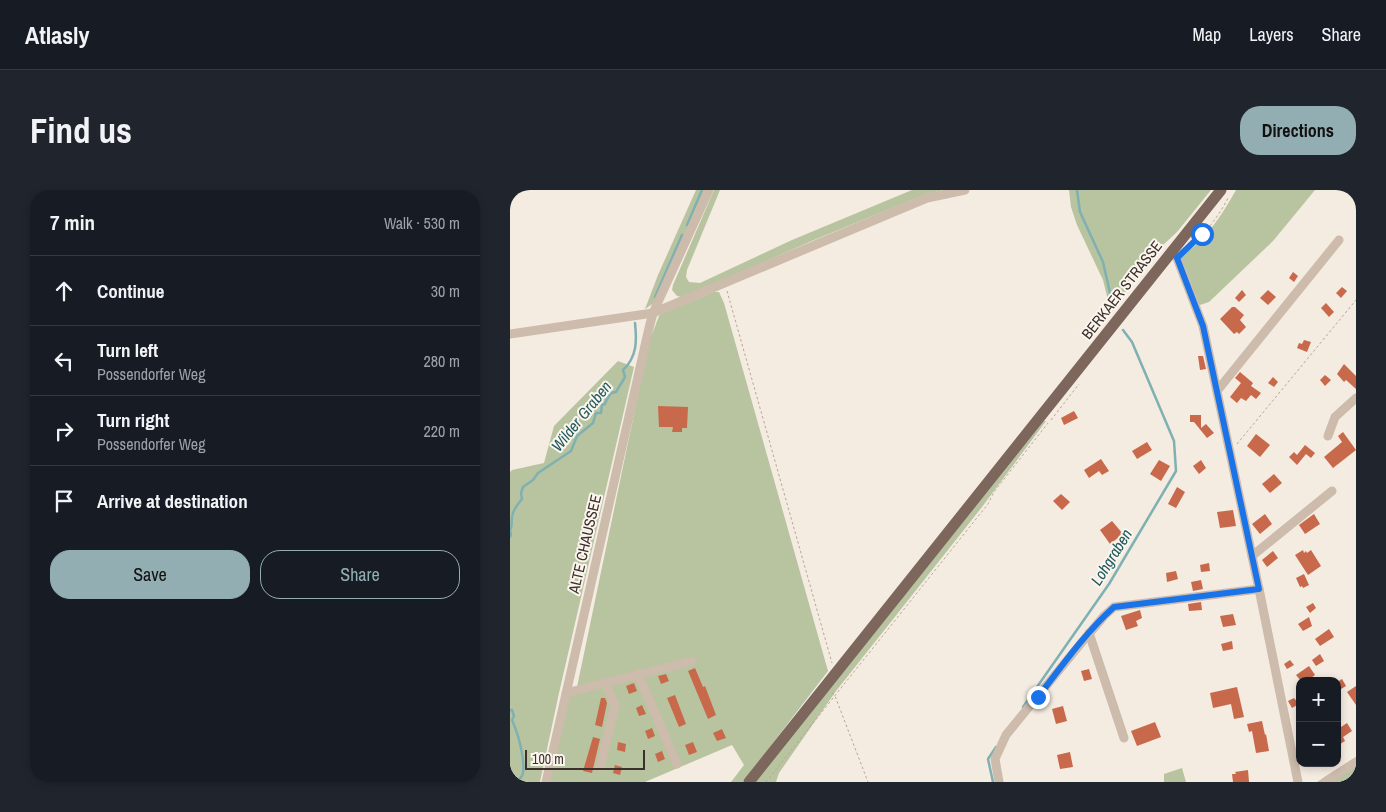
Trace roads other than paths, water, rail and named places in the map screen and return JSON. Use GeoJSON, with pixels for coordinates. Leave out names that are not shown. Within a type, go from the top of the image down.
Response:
{"type":"FeatureCollection","features":[{"type":"Feature","properties":{"kind":"main road","name":"BERKAER STRASSE"},"geometry":{"type":"LineString","coordinates":[[749,782],[1047,409],[1225,193]]}},
{"type":"Feature","properties":{"kind":"street","name":"ALTE CHAUSSEE"},"geometry":{"type":"LineString","coordinates":[[546,782],[644,345],[653,313],[710,190]]}},
{"type":"Feature","properties":{"kind":"street"},"geometry":{"type":"LineString","coordinates":[[510,334],[653,313],[927,198],[965,190]]}},
{"type":"Feature","properties":{"kind":"street"},"geometry":{"type":"LineString","coordinates":[[1217,391],[1339,240]]}},
{"type":"Feature","properties":{"kind":"street"},"geometry":{"type":"LineString","coordinates":[[1174,255],[1203,326],[1298,782]]}},
{"type":"Feature","properties":{"kind":"street"},"geometry":{"type":"LineString","coordinates":[[1328,436],[1335,417],[1356,398]]}},
{"type":"Feature","properties":{"kind":"street"},"geometry":{"type":"LineString","coordinates":[[1252,556],[1332,491]]}},
{"type":"Feature","properties":{"kind":"street"},"geometry":{"type":"LineString","coordinates":[[999,782],[995,759],[1006,735],[1089,634],[1114,607],[1259,589]]}},
{"type":"Feature","properties":{"kind":"street"},"geometry":{"type":"LineString","coordinates":[[1089,634],[1124,738]]}},
{"type":"Feature","properties":{"kind":"street"},"geometry":{"type":"LineString","coordinates":[[566,693],[692,661]]}},
{"type":"Feature","properties":{"kind":"street"},"geometry":{"type":"LineString","coordinates":[[638,674],[676,764]]}},
{"type":"Feature","properties":{"kind":"street"},"geometry":{"type":"LineString","coordinates":[[600,767],[615,706],[605,682]]}},
{"type":"Feature","properties":{"kind":"street"},"geometry":{"type":"LineString","coordinates":[[1325,782],[1356,762]]}},
{"type":"Feature","properties":{"kind":"waterway","name":"Wilder Graben"},"geometry":{"type":"LineString","coordinates":[[687,225],[702,190]]}},
{"type":"Feature","properties":{"kind":"waterway","name":"Lohgraben"},"geometry":{"type":"LineString","coordinates":[[1077,190],[1080,212],[1103,262],[1113,306]]}},
{"type":"Feature","properties":{"kind":"waterway","name":"Wilder Graben"},"geometry":{"type":"LineString","coordinates":[[655,297],[682,235]]}},
{"type":"Feature","properties":{"kind":"waterway","name":"Wilder Graben"},"geometry":{"type":"LineString","coordinates":[[510,537],[512,515],[522,499],[523,487],[533,480],[538,473],[571,451],[577,436],[593,423],[596,413],[601,413],[602,405],[605,404],[611,393],[616,392],[625,377],[623,370],[631,360],[635,348],[635,323]]}},
{"type":"Feature","properties":{"kind":"waterway","name":"Lohgraben"},"geometry":{"type":"LineString","coordinates":[[1023,707],[1109,584],[1176,471],[1174,441],[1132,342],[1123,330]]}},
{"type":"Feature","properties":{"kind":"waterway","name":"Wilder Graben"},"geometry":{"type":"LineString","coordinates":[[510,710],[512,710],[514,716],[512,720],[519,739],[523,760],[523,774],[516,782]]}},
{"type":"Feature","properties":{"kind":"waterway","name":"Lohgraben"},"geometry":{"type":"LineString","coordinates":[[993,782],[988,759],[996,747]]}}]}
